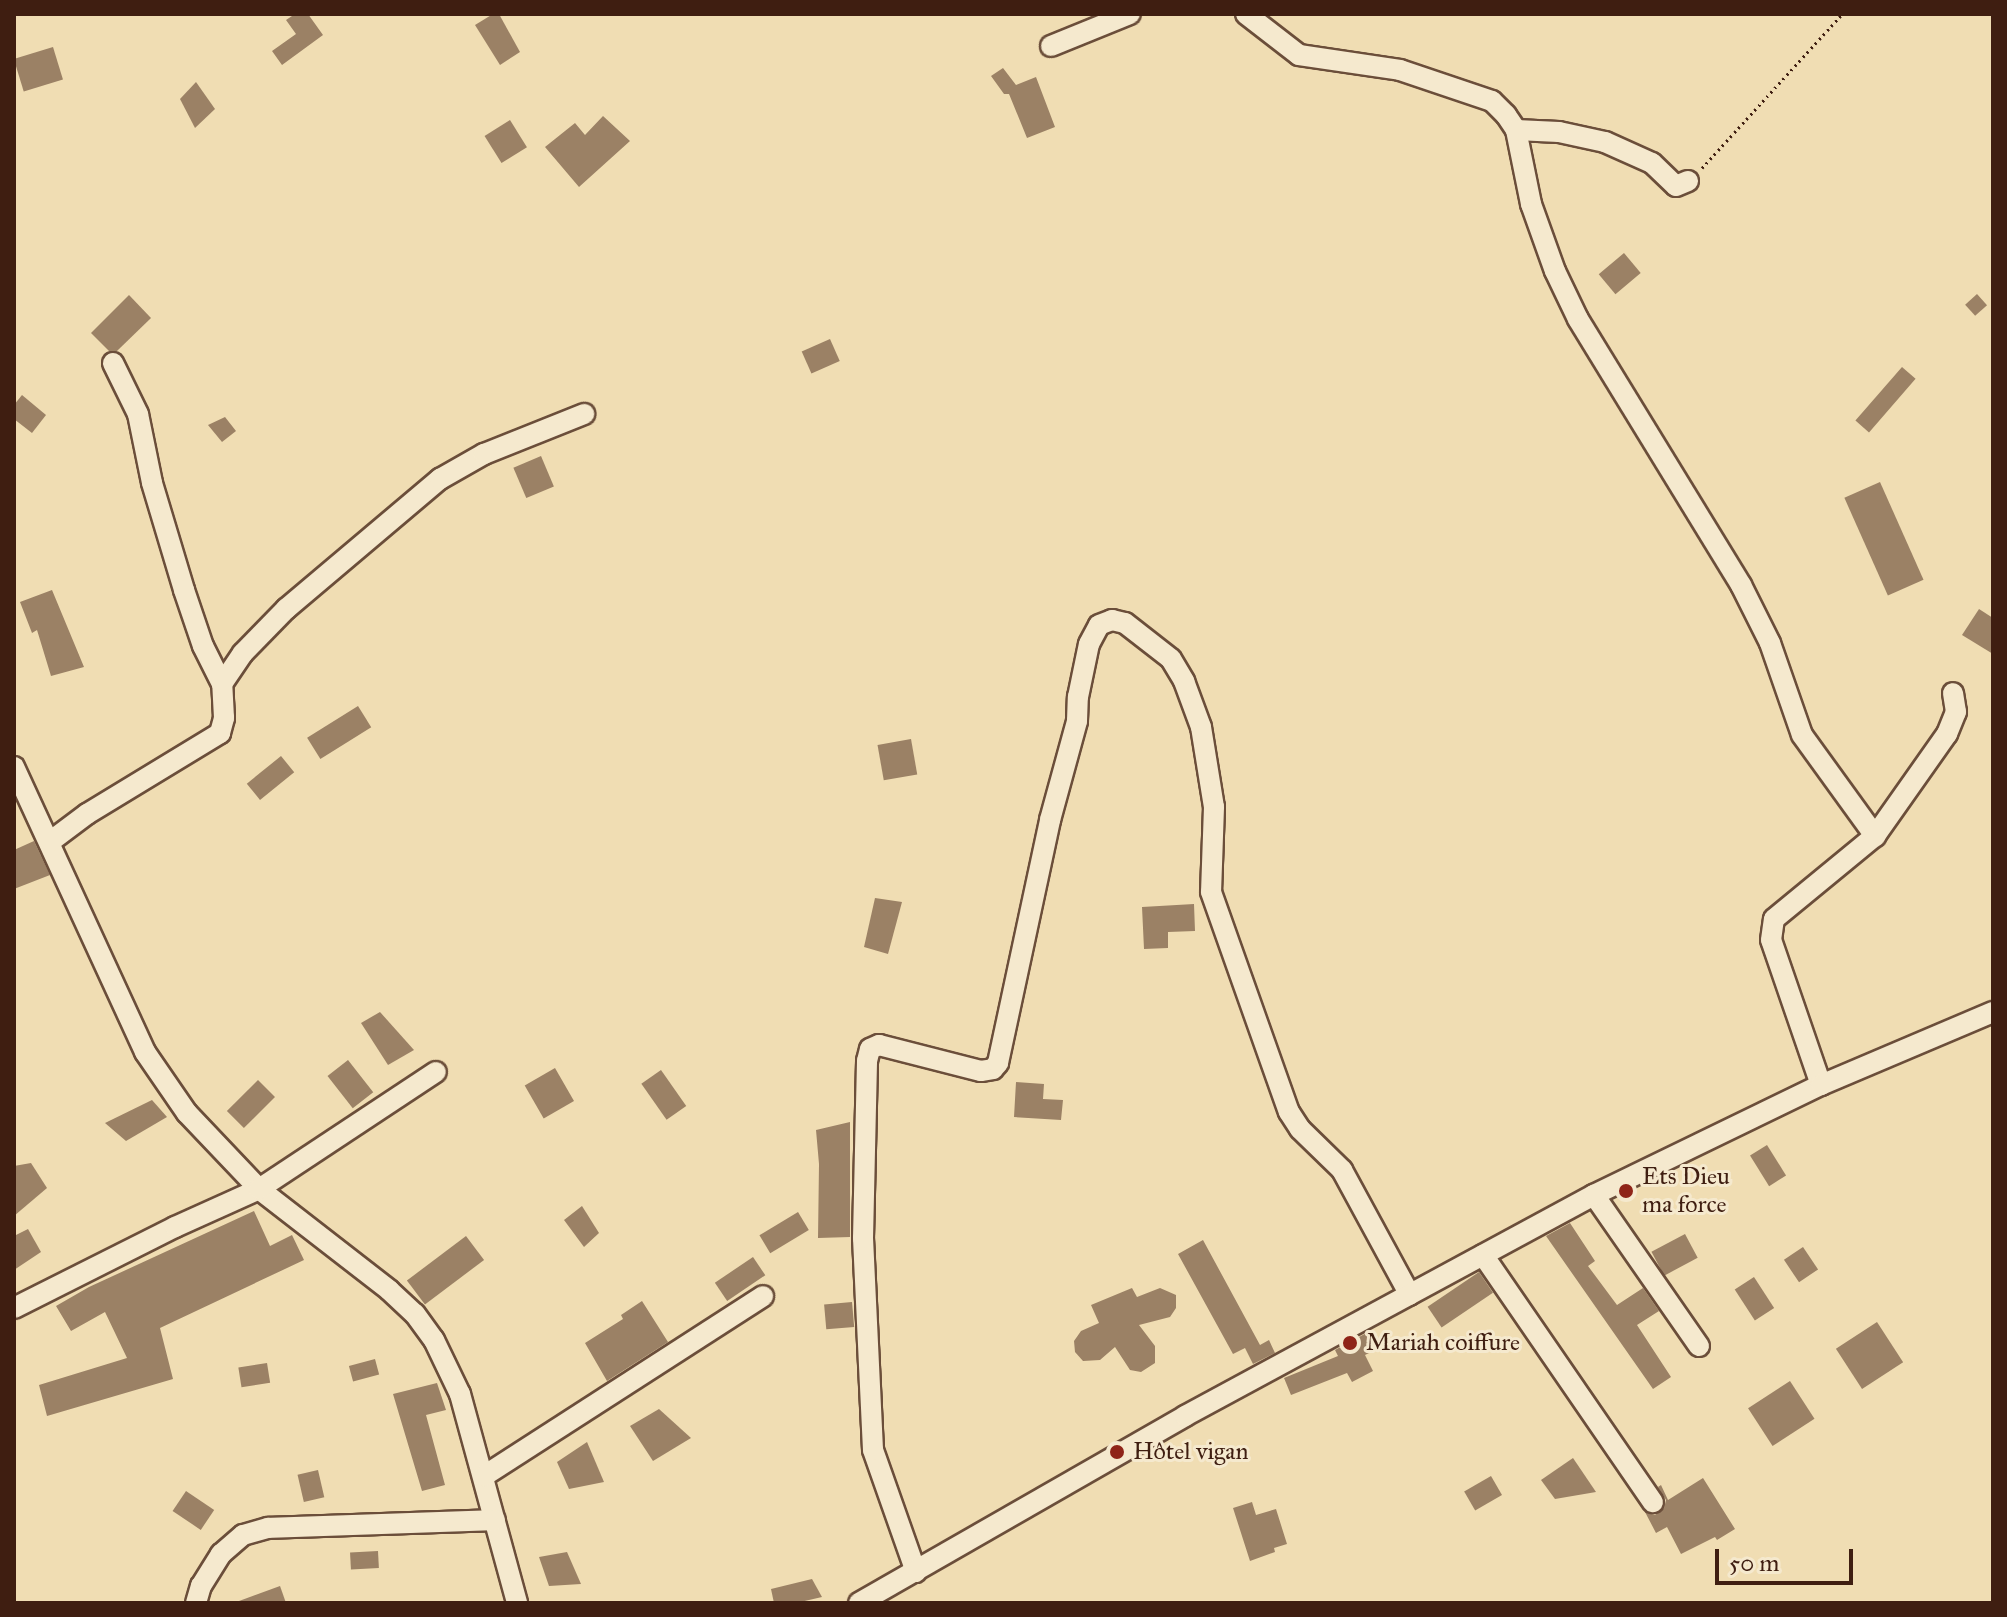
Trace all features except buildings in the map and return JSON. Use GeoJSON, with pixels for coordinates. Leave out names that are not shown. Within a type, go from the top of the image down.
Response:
{"type":"FeatureCollection","features":[{"type":"Feature","properties":{"kind":"street"},"geometry":{"type":"LineString","coordinates":[[1051,46],[1130,14]]}},
{"type":"Feature","properties":{"kind":"street"},"geometry":{"type":"LineString","coordinates":[[1246,14],[1299,55],[1400,70],[1492,101],[1516,130],[1531,204],[1578,319],[1741,585],[1770,643],[1802,735],[1875,836]]}},
{"type":"Feature","properties":{"kind":"street"},"geometry":{"type":"LineString","coordinates":[[1516,130],[1559,132],[1605,142],[1652,163],[1676,186],[1688,181]]}},
{"type":"Feature","properties":{"kind":"street"},"geometry":{"type":"LineString","coordinates":[[51,841],[87,814],[220,733],[224,718],[222,684],[203,646],[184,590],[152,483],[138,414],[113,363]]}},
{"type":"Feature","properties":{"kind":"street"},"geometry":{"type":"LineString","coordinates":[[222,684],[243,653],[286,609],[440,479],[484,454],[584,414]]}},
{"type":"Feature","properties":{"kind":"street"},"geometry":{"type":"LineString","coordinates":[[916,1572],[876,1460],[871,1425],[863,1238],[867,1061],[870,1049],[879,1045],[981,1071],[993,1069],[998,1063],[1050,820],[1077,721],[1078,697],[1089,644],[1099,625],[1112,620],[1125,623],[1171,659],[1184,681],[1201,727],[1214,807],[1211,892],[1289,1112],[1300,1129],[1342,1170],[1410,1295]]}},
{"type":"Feature","properties":{"kind":"street"},"geometry":{"type":"LineString","coordinates":[[1821,1085],[1771,940],[1774,919],[1875,836],[1947,734],[1956,712],[1953,693]]}},
{"type":"Feature","properties":{"kind":"street"},"geometry":{"type":"LineString","coordinates":[[14,767],[51,841],[145,1052],[187,1113],[259,1189],[415,1314],[448,1364],[484,1476],[517,1603]]}},
{"type":"Feature","properties":{"kind":"street"},"geometry":{"type":"LineString","coordinates":[[859,1603],[1185,1416],[1594,1195],[1821,1085],[1993,1012]]}},
{"type":"Feature","properties":{"kind":"street"},"geometry":{"type":"LineString","coordinates":[[14,1308],[259,1189],[436,1072]]}},
{"type":"Feature","properties":{"kind":"street"},"geometry":{"type":"LineString","coordinates":[[1594,1195],[1699,1346]]}},
{"type":"Feature","properties":{"kind":"street"},"geometry":{"type":"LineString","coordinates":[[1483,1255],[1653,1502]]}},
{"type":"Feature","properties":{"kind":"street"},"geometry":{"type":"LineString","coordinates":[[484,1476],[763,1296]]}},
{"type":"Feature","properties":{"kind":"street"},"geometry":{"type":"LineString","coordinates":[[196,1603],[201,1586],[221,1554],[243,1535],[268,1528],[495,1520]]}},
{"type":"Feature","properties":{"kind":"path"},"geometry":{"type":"LineString","coordinates":[[1688,181],[1842,14]]}},
{"type":"Feature","properties":{"kind":"place","name":"Ets Dieu ma force"},"geometry":{"type":"Point","coordinates":[1626,1191]}},
{"type":"Feature","properties":{"kind":"place","name":"Mariah coiffure"},"geometry":{"type":"Point","coordinates":[1350,1343]}},
{"type":"Feature","properties":{"kind":"place","name":"Hôtel vigan"},"geometry":{"type":"Point","coordinates":[1117,1452]}}]}
